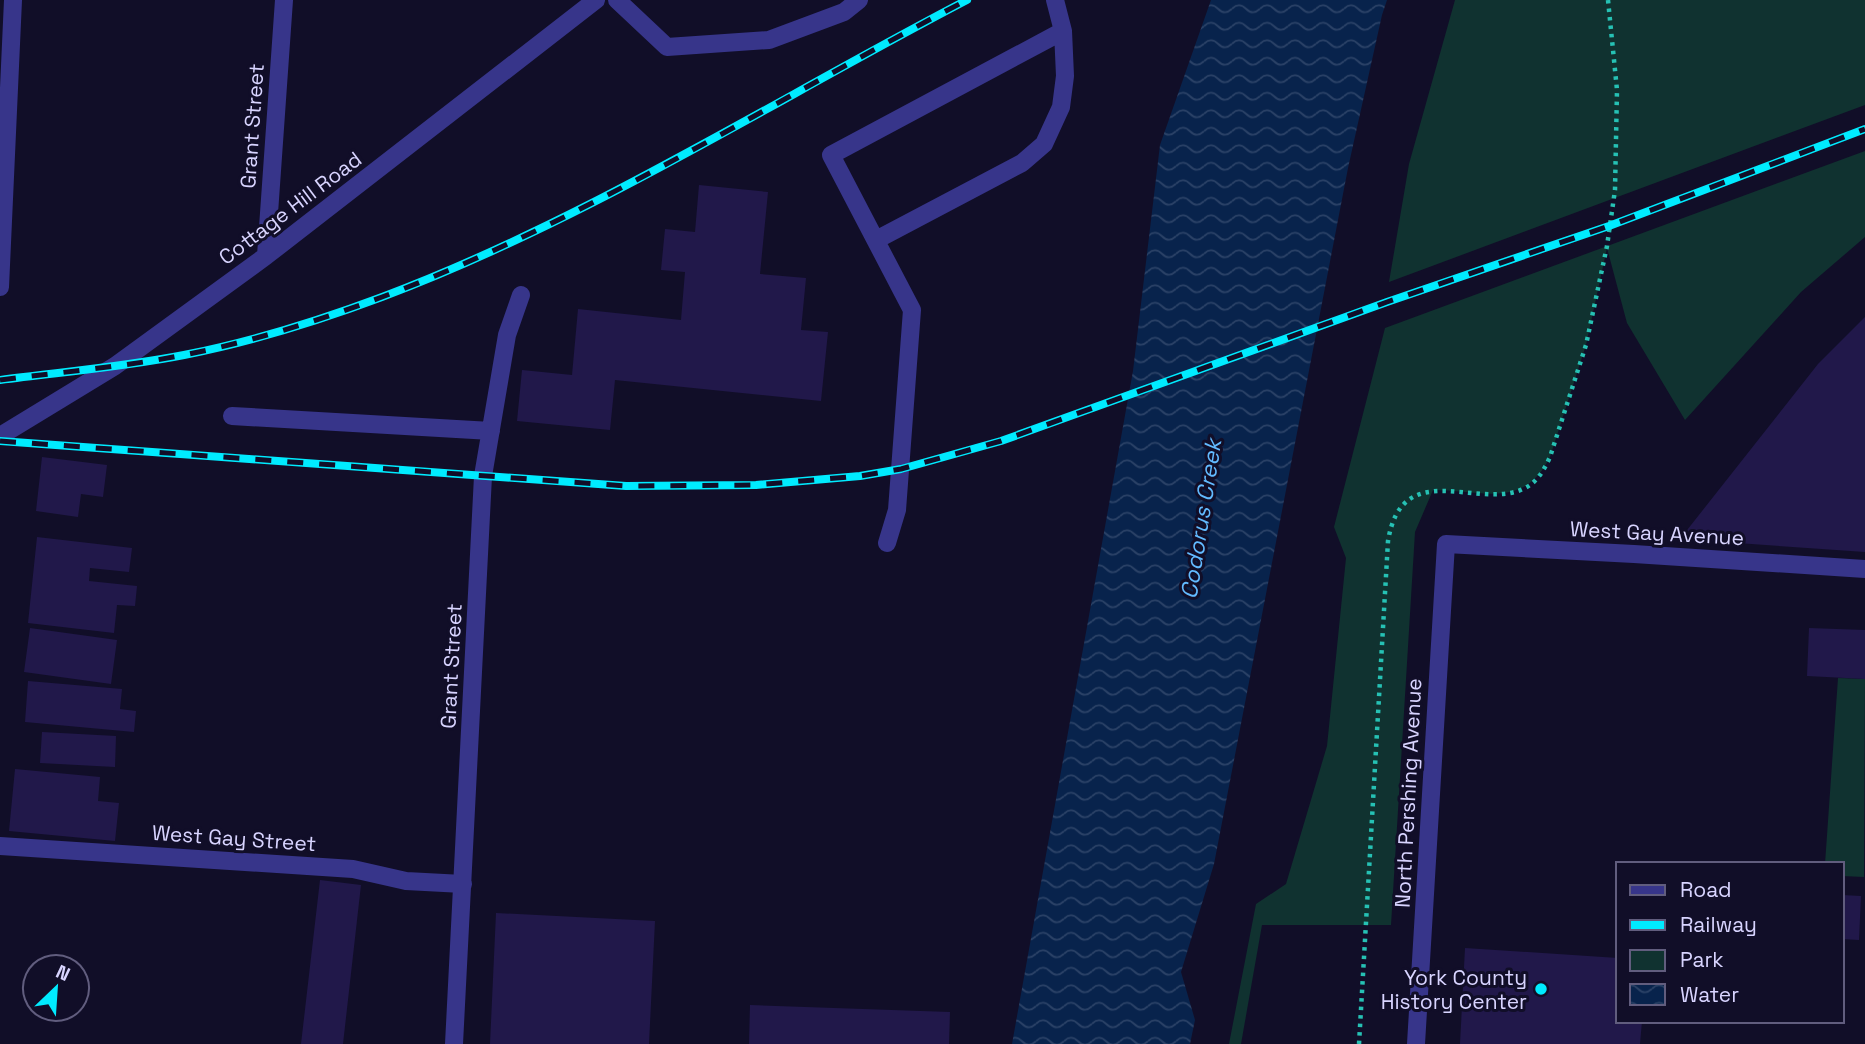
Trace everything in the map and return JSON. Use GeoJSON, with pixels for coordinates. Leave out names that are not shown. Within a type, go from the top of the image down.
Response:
{"type":"FeatureCollection","features":[{"type":"Feature","properties":{"kind":"street"},"geometry":{"type":"LineString","coordinates":[[0,287],[2,188],[13,0]]}},
{"type":"Feature","properties":{"kind":"street","name":"Grant Street"},"geometry":{"type":"LineString","coordinates":[[266,256],[284,0]]}},
{"type":"Feature","properties":{"kind":"street","name":"Cottage Hill Road"},"geometry":{"type":"LineString","coordinates":[[0,436],[115,366],[266,256],[596,0]]}},
{"type":"Feature","properties":{"kind":"street"},"geometry":{"type":"LineString","coordinates":[[617,0],[667,47],[769,40],[844,12],[859,0]]}},
{"type":"Feature","properties":{"kind":"street"},"geometry":{"type":"LineString","coordinates":[[876,240],[1023,163],[1044,144],[1061,107],[1065,76],[1063,31],[1055,0]]}},
{"type":"Feature","properties":{"kind":"street"},"geometry":{"type":"LineString","coordinates":[[887,544],[897,510],[912,310],[831,155],[1063,31]]}},
{"type":"Feature","properties":{"kind":"street","name":"Grant Street"},"geometry":{"type":"LineString","coordinates":[[454,1044],[483,488],[507,335],[521,295]]}},
{"type":"Feature","properties":{"kind":"street"},"geometry":{"type":"LineString","coordinates":[[232,416],[491,431]]}},
{"type":"Feature","properties":{"kind":"street","name":"West Gay Avenue"},"geometry":{"type":"LineString","coordinates":[[1446,544],[1865,569]]}},
{"type":"Feature","properties":{"kind":"street","name":"North Pershing Avenue"},"geometry":{"type":"LineString","coordinates":[[1416,1044],[1446,544]]}},
{"type":"Feature","properties":{"kind":"street","name":"West Gay Street"},"geometry":{"type":"LineString","coordinates":[[0,846],[353,869],[406,881],[463,884]]}},
{"type":"Feature","properties":{"kind":"green space"},"geometry":{"type":"Polygon","coordinates":[[[1455,0],[1865,0],[1865,105],[1389,282],[1409,164],[1455,0]]]}},
{"type":"Feature","properties":{"kind":"green space"},"geometry":{"type":"Polygon","coordinates":[[[1865,151],[1865,237],[1801,292],[1685,420],[1627,323],[1607,248],[1586,345],[1550,457],[1539,474],[1528,485],[1514,491],[1484,494],[1433,490],[1415,532],[1391,925],[1262,925],[1241,1044],[1229,1044],[1256,904],[1286,884],[1327,746],[1346,558],[1334,527],[1385,328],[1865,151]]]}},
{"type":"Feature","properties":{"kind":"green space"},"geometry":{"type":"Polygon","coordinates":[[[1838,678],[1865,679],[1864,877],[1844,876],[1844,862],[1825,862],[1838,678]]]}},
{"type":"Feature","properties":{"kind":"water","name":"Codorus Creek"},"geometry":{"type":"Polygon","coordinates":[[[1211,0],[1387,0],[1348,168],[1214,864],[1181,972],[1195,1020],[1190,1044],[1012,1044],[1133,371],[1160,145],[1211,0]]]}},
{"type":"Feature","properties":{"kind":"building"},"geometry":{"type":"Polygon","coordinates":[[[699,185],[768,192],[760,274],[806,278],[801,330],[828,332],[821,401],[615,380],[610,430],[517,421],[522,370],[572,375],[578,309],[681,320],[685,272],[661,270],[665,229],[695,232],[699,185]]]}},
{"type":"Feature","properties":{"kind":"building"},"geometry":{"type":"Polygon","coordinates":[[[1865,317],[1865,552],[1680,539],[1818,364],[1865,317]]]}},
{"type":"Feature","properties":{"kind":"building"},"geometry":{"type":"Polygon","coordinates":[[[42,457],[107,465],[103,497],[81,494],[78,517],[36,511],[42,457]]]}},
{"type":"Feature","properties":{"kind":"building"},"geometry":{"type":"Polygon","coordinates":[[[37,537],[132,548],[129,572],[90,568],[89,581],[137,586],[135,606],[117,605],[114,633],[28,623],[37,537]]]}},
{"type":"Feature","properties":{"kind":"building"},"geometry":{"type":"Polygon","coordinates":[[[30,628],[117,640],[111,684],[24,672],[30,628]]]}},
{"type":"Feature","properties":{"kind":"building"},"geometry":{"type":"Polygon","coordinates":[[[1809,628],[1865,630],[1865,679],[1807,676],[1809,628]]]}},
{"type":"Feature","properties":{"kind":"building"},"geometry":{"type":"Polygon","coordinates":[[[28,681],[122,689],[120,709],[136,711],[134,732],[25,722],[28,681]]]}},
{"type":"Feature","properties":{"kind":"building"},"geometry":{"type":"Polygon","coordinates":[[[42,732],[116,736],[115,767],[40,763],[42,732]]]}},
{"type":"Feature","properties":{"kind":"building"},"geometry":{"type":"Polygon","coordinates":[[[15,769],[100,777],[98,801],[119,803],[115,841],[9,831],[15,769]]]}},
{"type":"Feature","properties":{"kind":"building"},"geometry":{"type":"Polygon","coordinates":[[[320,880],[361,885],[343,1044],[301,1044],[320,880]]]}},
{"type":"Feature","properties":{"kind":"building"},"geometry":{"type":"Polygon","coordinates":[[[1844,895],[1861,896],[1859,940],[1844,939],[1844,895]]]}},
{"type":"Feature","properties":{"kind":"building"},"geometry":{"type":"Polygon","coordinates":[[[496,913],[655,921],[649,1044],[490,1044],[496,913]]]}},
{"type":"Feature","properties":{"kind":"building","name":"York County History Center"},"geometry":{"type":"Polygon","coordinates":[[[1465,948],[1616,958],[1616,1023],[1642,1023],[1640,1044],[1460,1044],[1465,948]]]}},
{"type":"Feature","properties":{"kind":"building"},"geometry":{"type":"Polygon","coordinates":[[[750,1005],[950,1012],[949,1044],[749,1044],[750,1005]]]}},
{"type":"Feature","properties":{"kind":"railway"},"geometry":{"type":"LineString","coordinates":[[0,380],[138,363],[209,350],[284,330],[382,297],[458,266],[606,196],[967,0]]}},
{"type":"Feature","properties":{"kind":"railway"},"geometry":{"type":"LineString","coordinates":[[0,441],[626,486],[756,485],[860,476],[901,469],[1001,441],[1387,302],[1609,226],[1865,129]]}},
{"type":"Feature","properties":{"kind":"place","name":"York County History Center"},"geometry":{"type":"Point","coordinates":[1541,989]}}]}
